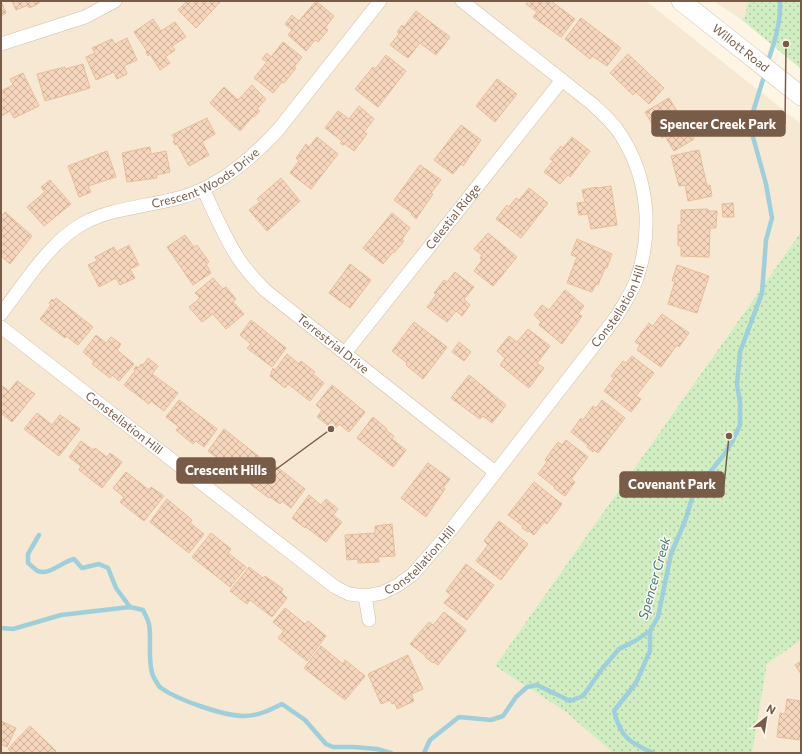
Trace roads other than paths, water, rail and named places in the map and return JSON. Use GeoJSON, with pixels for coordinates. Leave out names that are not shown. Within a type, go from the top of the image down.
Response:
{"type":"FeatureCollection","features":[{"type":"Feature","properties":{"kind":"main road","name":"Willott Road"},"geometry":{"type":"LineString","coordinates":[[681,1],[798,93]]}},
{"type":"Feature","properties":{"kind":"street"},"geometry":{"type":"LineString","coordinates":[[1,44],[85,17],[115,1]]}},
{"type":"Feature","properties":{"kind":"street","name":"Crescent Woods Drive"},"geometry":{"type":"LineString","coordinates":[[1,314],[56,245],[81,225],[112,212],[183,197],[203,189],[229,174],[262,148],[380,1]]}},
{"type":"Feature","properties":{"kind":"street","name":"Constellation Hill"},"geometry":{"type":"LineString","coordinates":[[1,327],[314,573],[335,587],[348,594],[365,596],[382,593],[398,585],[413,574],[447,535],[617,316],[637,279],[643,258],[646,237],[647,218],[641,176],[622,136],[609,119],[462,1]]}},
{"type":"Feature","properties":{"kind":"street","name":"Celestial Ridge"},"geometry":{"type":"LineString","coordinates":[[345,353],[562,80]]}},
{"type":"Feature","properties":{"kind":"street","name":"Terrestrial Drive"},"geometry":{"type":"LineString","coordinates":[[203,189],[226,238],[250,274],[266,291],[495,472]]}},
{"type":"Feature","properties":{"kind":"street","name":"Constellation Hill"},"geometry":{"type":"LineString","coordinates":[[365,596],[369,620]]}},
{"type":"Feature","properties":{"kind":"waterway","name":"Spencer Creek"},"geometry":{"type":"LineString","coordinates":[[767,64],[778,25],[780,1]]}},
{"type":"Feature","properties":{"kind":"waterway","name":"Spencer Creek"},"geometry":{"type":"LineString","coordinates":[[653,753],[638,746],[627,738],[620,727],[614,711],[636,683],[650,651],[650,631],[658,617],[671,554],[685,521],[694,492],[723,456],[740,425],[740,402],[737,385],[740,352],[762,293],[766,240],[772,218],[766,184],[753,137],[753,112],[765,73]]}},
{"type":"Feature","properties":{"kind":"waterway"},"geometry":{"type":"LineString","coordinates":[[39,535],[28,554],[28,563],[36,570],[47,572],[74,559],[82,568],[99,564],[108,568],[116,588],[130,607]]}},
{"type":"Feature","properties":{"kind":"waterway"},"geometry":{"type":"LineString","coordinates":[[1,628],[13,629],[61,615],[130,607],[143,610],[149,624],[151,670],[160,687],[169,693],[213,710],[244,716],[259,714],[282,704],[305,720],[326,744],[333,747],[377,749],[391,753]]}},
{"type":"Feature","properties":{"kind":"waterway"},"geometry":{"type":"LineString","coordinates":[[424,753],[430,740],[459,717],[491,720],[503,716],[516,697],[527,687],[537,685],[570,701],[583,696],[602,669],[619,649],[650,631]]}},
{"type":"Feature","properties":{"kind":"place","name":"Spencer Creek Park"},"geometry":{"type":"Point","coordinates":[786,44]}},
{"type":"Feature","properties":{"kind":"place","name":"Crescent Hills"},"geometry":{"type":"Point","coordinates":[331,429]}},
{"type":"Feature","properties":{"kind":"place","name":"Covenant Park"},"geometry":{"type":"Point","coordinates":[729,436]}}]}
